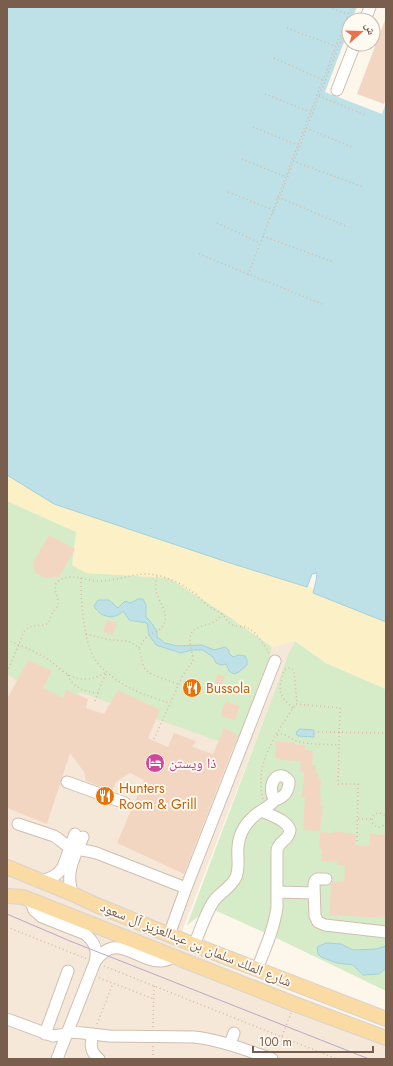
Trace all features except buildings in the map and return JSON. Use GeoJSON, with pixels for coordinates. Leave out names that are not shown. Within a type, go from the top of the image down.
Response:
{"type":"FeatureCollection","features":[{"type":"Feature","properties":{"kind":"main road","name":"شارع الملك سلمان بن عبدالعزيز آل سعود"},"geometry":{"type":"LineString","coordinates":[[7,867],[169,935],[386,1019]]}},
{"type":"Feature","properties":{"kind":"main road","name":"شارع الملك سلمان بن عبدالعزيز آل سعود"},"geometry":{"type":"LineString","coordinates":[[7,896],[26,899],[294,1004],[386,1038]]}},
{"type":"Feature","properties":{"kind":"street"},"geometry":{"type":"LineString","coordinates":[[337,90],[352,52]]}},
{"type":"Feature","properties":{"kind":"street"},"geometry":{"type":"LineString","coordinates":[[169,935],[275,661]]}},
{"type":"Feature","properties":{"kind":"street"},"geometry":{"type":"LineString","coordinates":[[67,782],[124,803]]}},
{"type":"Feature","properties":{"kind":"street"},"geometry":{"type":"LineString","coordinates":[[194,945],[214,901],[235,879],[238,872],[238,847],[244,828],[250,820],[275,800]]}},
{"type":"Feature","properties":{"kind":"street"},"geometry":{"type":"LineString","coordinates":[[257,969],[273,928],[277,907],[277,850],[281,842],[288,838],[290,830],[286,823],[268,815],[264,809]]}},
{"type":"Feature","properties":{"kind":"street"},"geometry":{"type":"LineString","coordinates":[[18,824],[59,838],[64,844],[74,849],[94,852],[186,888]]}},
{"type":"Feature","properties":{"kind":"street"},"geometry":{"type":"LineString","coordinates":[[73,894],[69,883],[69,874],[74,849],[79,836]]}},
{"type":"Feature","properties":{"kind":"street"},"geometry":{"type":"LineString","coordinates":[[40,881],[58,874],[74,849]]}},
{"type":"Feature","properties":{"kind":"street"},"geometry":{"type":"LineString","coordinates":[[326,879],[317,879],[315,881],[314,916],[321,924],[386,932]]}},
{"type":"Feature","properties":{"kind":"street"},"geometry":{"type":"LineString","coordinates":[[278,892],[314,893]]}},
{"type":"Feature","properties":{"kind":"street"},"geometry":{"type":"LineString","coordinates":[[26,899],[34,910],[42,917],[89,937],[93,942],[96,952],[95,962]]}},
{"type":"Feature","properties":{"kind":"street"},"geometry":{"type":"LineString","coordinates":[[57,1059],[95,962],[99,956],[107,950],[118,948],[153,960],[167,960],[173,957]]}},
{"type":"Feature","properties":{"kind":"street"},"geometry":{"type":"LineString","coordinates":[[49,1035],[68,971]]}},
{"type":"Feature","properties":{"kind":"street"},"geometry":{"type":"LineString","coordinates":[[74,1018],[78,1025],[92,1037]]}},
{"type":"Feature","properties":{"kind":"street"},"geometry":{"type":"LineString","coordinates":[[7,1019],[49,1035],[62,1048]]}},
{"type":"Feature","properties":{"kind":"street"},"geometry":{"type":"LineString","coordinates":[[49,1035],[68,1033],[92,1037],[194,1037],[212,1039],[230,1044],[271,1059]]}},
{"type":"Feature","properties":{"kind":"street"},"geometry":{"type":"LineString","coordinates":[[230,1044],[234,1033]]}},
{"type":"Feature","properties":{"kind":"street"},"geometry":{"type":"LineString","coordinates":[[90,1059],[86,1052],[86,1048],[92,1037]]}},
{"type":"Feature","properties":{"kind":"street"},"geometry":{"type":"LineString","coordinates":[[92,1037],[91,1049],[99,1059]]}},
{"type":"Feature","properties":{"kind":"path"},"geometry":{"type":"LineString","coordinates":[[329,7],[341,12]]}},
{"type":"Feature","properties":{"kind":"path"},"geometry":{"type":"LineString","coordinates":[[250,271],[354,7]]}},
{"type":"Feature","properties":{"kind":"path"},"geometry":{"type":"LineString","coordinates":[[287,28],[336,47]]}},
{"type":"Feature","properties":{"kind":"path"},"geometry":{"type":"LineString","coordinates":[[248,275],[341,34]]}},
{"type":"Feature","properties":{"kind":"path"},"geometry":{"type":"LineString","coordinates":[[274,58],[323,80]]}},
{"type":"Feature","properties":{"kind":"path"},"geometry":{"type":"LineString","coordinates":[[265,94],[310,112]]}},
{"type":"Feature","properties":{"kind":"path"},"geometry":{"type":"LineString","coordinates":[[317,96],[365,115]]}},
{"type":"Feature","properties":{"kind":"path"},"geometry":{"type":"LineString","coordinates":[[253,128],[298,145]]}},
{"type":"Feature","properties":{"kind":"path"},"geometry":{"type":"LineString","coordinates":[[305,128],[354,148]]}},
{"type":"Feature","properties":{"kind":"path"},"geometry":{"type":"LineString","coordinates":[[242,159],[286,177]]}},
{"type":"Feature","properties":{"kind":"path"},"geometry":{"type":"LineString","coordinates":[[292,160],[363,187]]}},
{"type":"Feature","properties":{"kind":"path"},"geometry":{"type":"LineString","coordinates":[[228,192],[273,210]]}},
{"type":"Feature","properties":{"kind":"path"},"geometry":{"type":"LineString","coordinates":[[278,197],[348,227]]}},
{"type":"Feature","properties":{"kind":"path"},"geometry":{"type":"LineString","coordinates":[[217,223],[260,243]]}},
{"type":"Feature","properties":{"kind":"path"},"geometry":{"type":"LineString","coordinates":[[263,236],[334,262]]}},
{"type":"Feature","properties":{"kind":"path"},"geometry":{"type":"LineString","coordinates":[[199,254],[322,304]]}},
{"type":"Feature","properties":{"kind":"path"},"geometry":{"type":"LineString","coordinates":[[7,672],[24,632],[34,626],[44,625],[49,621],[58,604],[55,590],[57,583],[64,579],[81,578],[101,581],[144,574],[169,579],[188,588],[212,608],[222,614],[234,626],[251,629],[275,661]]}},
{"type":"Feature","properties":{"kind":"path"},"geometry":{"type":"LineString","coordinates":[[139,648],[149,635],[162,628],[164,625],[165,614],[156,592],[157,576]]}},
{"type":"Feature","properties":{"kind":"path"},"geometry":{"type":"LineString","coordinates":[[81,578],[81,602],[86,634],[88,644],[95,660],[116,680],[131,689],[169,703]]}},
{"type":"Feature","properties":{"kind":"path"},"geometry":{"type":"LineString","coordinates":[[154,739],[178,684],[193,661],[189,640],[190,635],[198,627],[217,620],[222,614]]}},
{"type":"Feature","properties":{"kind":"path"},"geometry":{"type":"LineString","coordinates":[[86,634],[135,644],[139,648],[146,670],[178,684]]}},
{"type":"Feature","properties":{"kind":"path"},"geometry":{"type":"LineString","coordinates":[[7,640],[46,658],[68,675],[76,678],[84,679],[96,677],[107,672]]}},
{"type":"Feature","properties":{"kind":"path"},"geometry":{"type":"LineString","coordinates":[[293,708],[283,699],[280,690],[284,670],[286,668],[294,671],[297,704]]}},
{"type":"Feature","properties":{"kind":"path"},"geometry":{"type":"LineString","coordinates":[[95,701],[107,672]]}},
{"type":"Feature","properties":{"kind":"path"},"geometry":{"type":"LineString","coordinates":[[68,675],[70,681],[80,688],[92,693],[98,693]]}},
{"type":"Feature","properties":{"kind":"path"},"geometry":{"type":"LineString","coordinates":[[264,809],[261,786],[264,759],[275,736],[297,704]]}},
{"type":"Feature","properties":{"kind":"path"},"geometry":{"type":"LineString","coordinates":[[297,704],[340,708],[338,784],[358,784],[357,842]]}},
{"type":"Feature","properties":{"kind":"path"},"geometry":{"type":"LineString","coordinates":[[318,732],[386,734]]}},
{"type":"Feature","properties":{"kind":"path"},"geometry":{"type":"LineString","coordinates":[[275,736],[284,734],[298,742],[339,745]]}},
{"type":"Feature","properties":{"kind":"path"},"geometry":{"type":"LineString","coordinates":[[379,813],[384,815],[386,820],[384,825],[379,826],[374,824],[372,819],[374,814],[379,813]]}},
{"type":"Feature","properties":{"kind":"path"},"geometry":{"type":"LineString","coordinates":[[357,819],[372,819]]}},
{"type":"Feature","properties":{"kind":"path"},"geometry":{"type":"LineString","coordinates":[[7,928],[337,1059]]}},
{"type":"Feature","properties":{"kind":"path"},"geometry":{"type":"LineString","coordinates":[[90,975],[154,998]]}},
{"type":"Feature","properties":{"kind":"path"},"geometry":{"type":"LineString","coordinates":[[92,1037],[113,983]]}},
{"type":"Feature","properties":{"kind":"path"},"geometry":{"type":"LineString","coordinates":[[153,1059],[154,986]]}},
{"type":"Feature","properties":{"kind":"path"},"geometry":{"type":"LineString","coordinates":[[281,1037],[294,1004]]}},
{"type":"Feature","properties":{"kind":"shaded area"},"geometry":{"type":"Polygon","coordinates":[[[7,469],[313,593],[176,947],[386,1030],[386,1059],[7,1059],[7,469]]]}},
{"type":"Feature","properties":{"kind":"green space"},"geometry":{"type":"Polygon","coordinates":[[[7,501],[76,532],[86,573],[169,578],[228,616],[272,647],[269,659],[235,747],[79,692],[70,717],[61,703],[7,675],[7,501]]]}},
{"type":"Feature","properties":{"kind":"green space"},"geometry":{"type":"Polygon","coordinates":[[[295,641],[326,663],[386,689],[386,991],[210,908],[187,925],[289,653],[295,641]]]}},
{"type":"Feature","properties":{"kind":"sand"},"geometry":{"type":"Polygon","coordinates":[[[7,475],[54,504],[230,563],[308,584],[320,596],[386,622],[386,689],[326,663],[296,641],[272,647],[228,616],[169,578],[86,573],[72,565],[76,532],[7,501],[7,475]]]}},
{"type":"Feature","properties":{"kind":"water"},"geometry":{"type":"Polygon","coordinates":[[[7,7],[386,7],[386,622],[313,593],[317,573],[312,574],[307,587],[54,504],[7,475],[7,7]]]}},
{"type":"Feature","properties":{"kind":"water"},"geometry":{"type":"Polygon","coordinates":[[[138,599],[143,599],[146,605],[146,617],[157,631],[157,637],[165,643],[178,646],[202,645],[214,650],[225,647],[229,650],[229,653],[233,657],[239,655],[245,656],[247,665],[239,672],[234,674],[229,671],[226,664],[221,665],[216,663],[213,657],[203,650],[192,650],[181,653],[156,645],[149,635],[147,623],[129,620],[123,611],[116,616],[111,617],[103,615],[94,606],[98,600],[109,600],[118,608],[125,601],[130,603],[138,599]]]}},
{"type":"Feature","properties":{"kind":"water"},"geometry":{"type":"Polygon","coordinates":[[[300,729],[314,730],[314,737],[298,736],[296,734],[300,729]]]}},
{"type":"Feature","properties":{"kind":"water"},"geometry":{"type":"Polygon","coordinates":[[[326,943],[341,944],[353,950],[376,949],[386,946],[386,968],[379,974],[363,975],[353,965],[337,963],[321,957],[318,954],[317,947],[326,943]]]}},
{"type":"Feature","properties":{"kind":"pier"},"geometry":{"type":"Polygon","coordinates":[[[357,7],[386,7],[386,103],[382,114],[325,92],[341,50],[341,52],[381,52],[381,12],[355,12],[357,7]]]}},
{"type":"Feature","properties":{"kind":"tram line"},"geometry":{"type":"LineString","coordinates":[[7,914],[70,941],[369,1059]]}},
{"type":"Feature","properties":{"kind":"place","name":"Bussola"},"geometry":{"type":"Point","coordinates":[192,688]}},
{"type":"Feature","properties":{"kind":"place","name":"ذا ويستن"},"geometry":{"type":"Point","coordinates":[155,763]}},
{"type":"Feature","properties":{"kind":"place","name":"Hunters Room & Grill"},"geometry":{"type":"Point","coordinates":[105,796]}}]}
